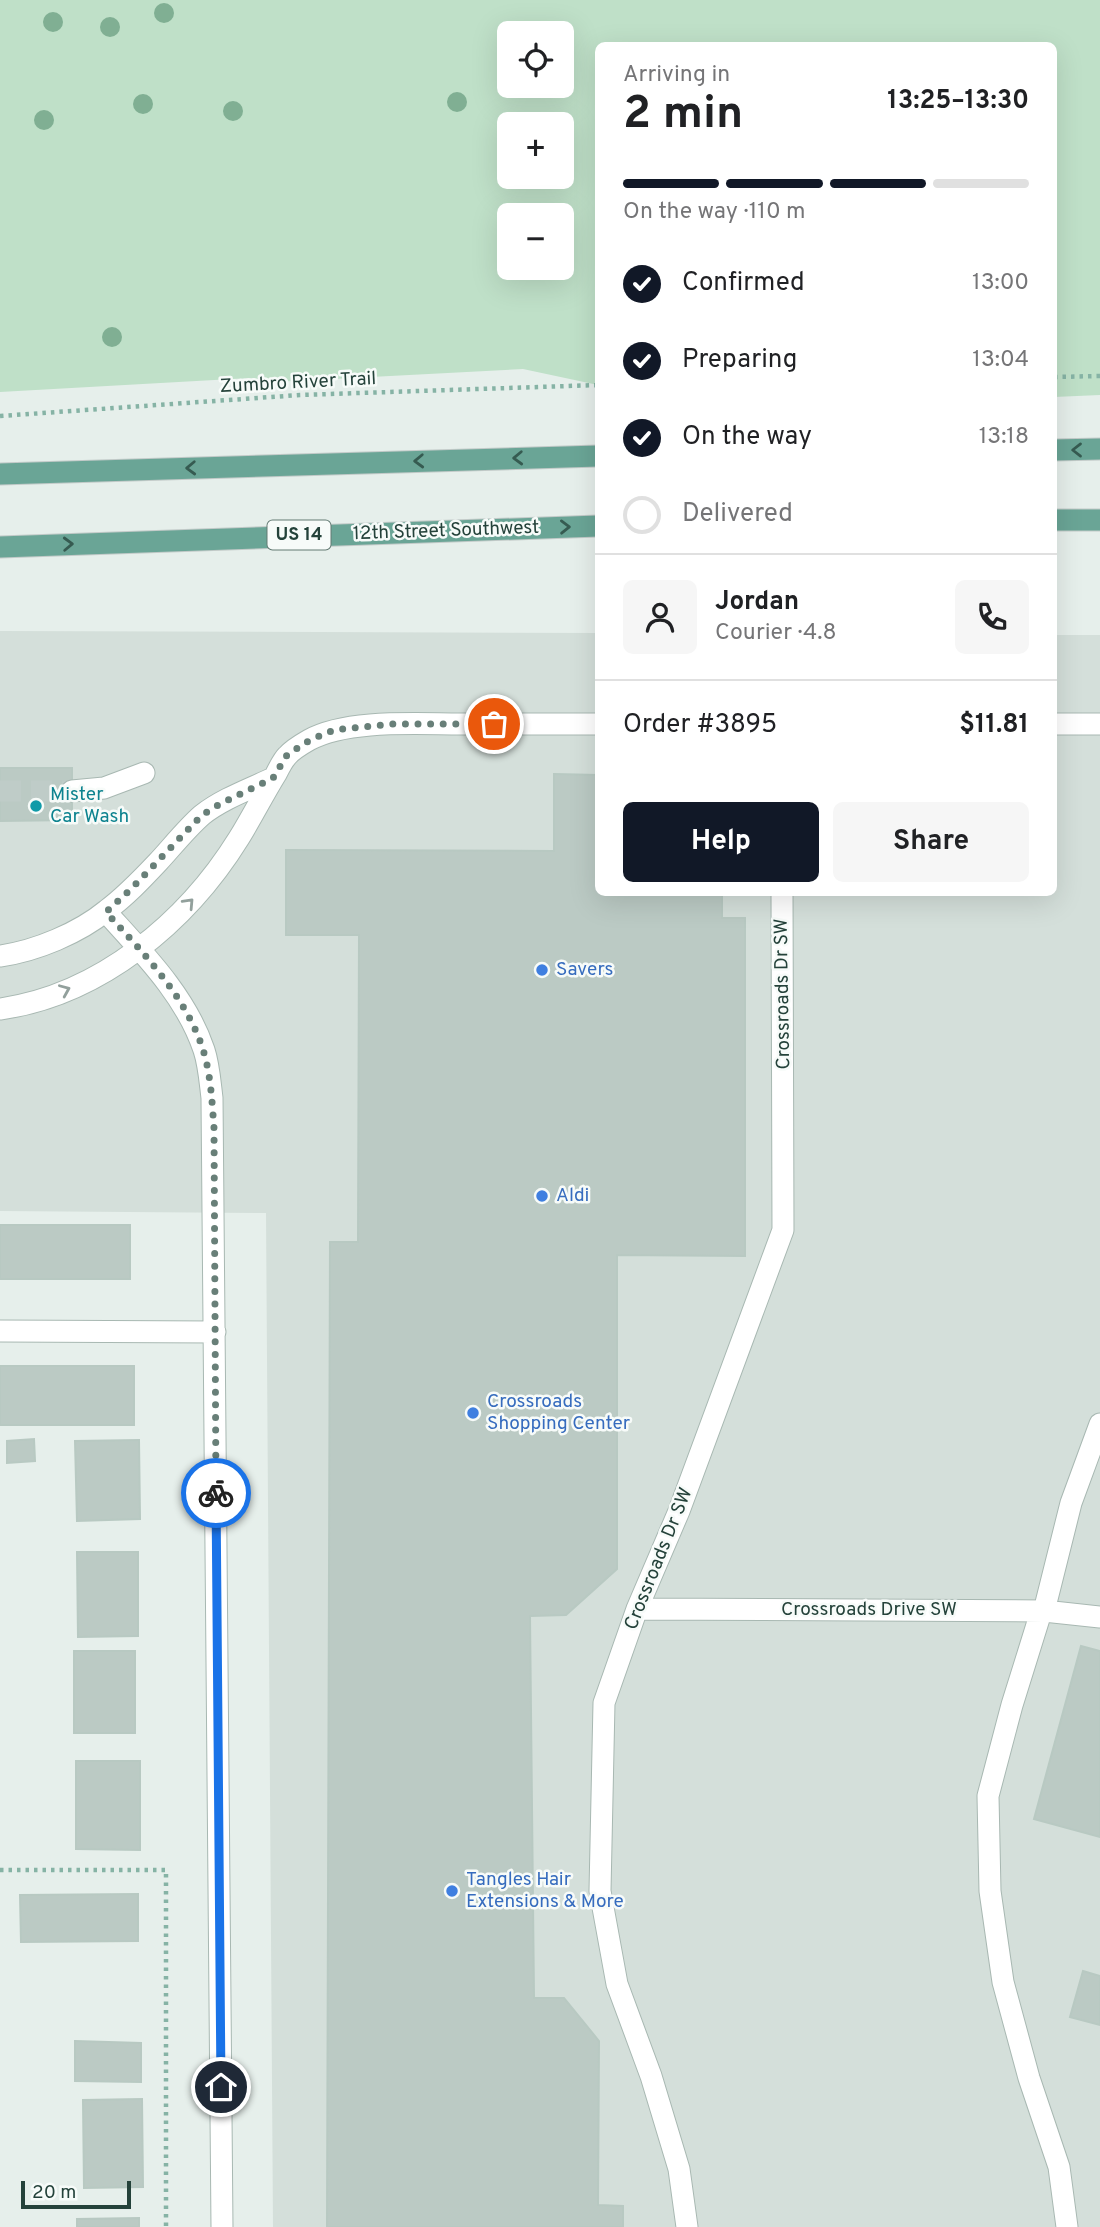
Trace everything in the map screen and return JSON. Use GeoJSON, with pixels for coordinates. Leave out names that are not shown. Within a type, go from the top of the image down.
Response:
{"type":"FeatureCollection","features":[{"type":"Feature","properties":{"kind":"main road"},"geometry":{"type":"LineString","coordinates":[[1057,450],[1100,450]]}},
{"type":"Feature","properties":{"kind":"main road"},"geometry":{"type":"LineString","coordinates":[[0,474],[595,456]]}},
{"type":"Feature","properties":{"kind":"main road"},"geometry":{"type":"LineString","coordinates":[[1057,520],[1100,520]]}},
{"type":"Feature","properties":{"kind":"main road","name":"12th Street Southwest"},"geometry":{"type":"LineString","coordinates":[[0,547],[595,526]]}},
{"type":"Feature","properties":{"kind":"street"},"geometry":{"type":"LineString","coordinates":[[0,1009],[34,1003],[68,990],[112,968],[139,949],[204,887],[240,837],[287,755],[310,740],[334,730],[391,724],[595,724]]}},
{"type":"Feature","properties":{"kind":"street"},"geometry":{"type":"LineString","coordinates":[[1057,724],[1100,724]]}},
{"type":"Feature","properties":{"kind":"street"},"geometry":{"type":"LineString","coordinates":[[72,791],[104,789],[144,773]]}},
{"type":"Feature","properties":{"kind":"street"},"geometry":{"type":"LineString","coordinates":[[0,956],[38,947],[68,934],[106,912],[202,815],[273,778]]}},
{"type":"Feature","properties":{"kind":"street","name":"Crossroads Dr SW"},"geometry":{"type":"LineString","coordinates":[[688,2227],[679,2169],[651,2076],[617,1984],[600,1891],[604,1703],[637,1609],[679,1511],[783,1230],[782,896]]}},
{"type":"Feature","properties":{"kind":"street"},"geometry":{"type":"LineString","coordinates":[[106,912],[179,1001],[200,1041],[209,1070],[214,1128],[222,2227]]}},
{"type":"Feature","properties":{"kind":"street"},"geometry":{"type":"LineString","coordinates":[[0,1331],[215,1332]]}},
{"type":"Feature","properties":{"kind":"street"},"geometry":{"type":"LineString","coordinates":[[1067,2227],[1059,2166],[1029,2078],[1003,1982],[990,1891],[988,1796],[1012,1705],[1041,1612],[1044,1611],[1071,1503],[1100,1424]]}},
{"type":"Feature","properties":{"kind":"street","name":"Crossroads Drive SW"},"geometry":{"type":"LineString","coordinates":[[637,1609],[1044,1611],[1100,1617]]}},
{"type":"Feature","properties":{"kind":"path"},"geometry":{"type":"LineString","coordinates":[[1057,377],[1100,376]]}},
{"type":"Feature","properties":{"kind":"path","name":"Zumbro River Trail"},"geometry":{"type":"LineString","coordinates":[[0,416],[300,395],[595,384]]}},
{"type":"Feature","properties":{"kind":"path"},"geometry":{"type":"LineString","coordinates":[[0,1870],[166,1870],[166,2227]]}},
{"type":"Feature","properties":{"kind":"shaded area"},"geometry":{"type":"Polygon","coordinates":[[[0,631],[595,633],[595,896],[1057,896],[1057,635],[1100,635],[1100,2227],[273,2227],[266,1213],[0,1211],[0,631]]]}},
{"type":"Feature","properties":{"kind":"green space"},"geometry":{"type":"Polygon","coordinates":[[[0,0],[1100,0],[1100,395],[1057,397],[1057,42],[595,42],[595,384],[523,369],[275,382],[250,378],[0,392],[0,0]]]}},
{"type":"Feature","properties":{"kind":"building","name":"Mister Car Wash"},"geometry":{"type":"Polygon","coordinates":[[[0,768],[72,768],[72,820],[0,821],[0,768]]]}},
{"type":"Feature","properties":{"kind":"building","name":"Crossroads Shopping Center"},"geometry":{"type":"Polygon","coordinates":[[[554,774],[595,775],[595,896],[722,896],[722,918],[745,918],[745,1256],[617,1255],[617,1569],[566,1615],[530,1616],[534,1998],[564,1998],[599,2041],[598,2205],[623,2206],[623,2227],[327,2227],[330,1242],[358,1242],[359,935],[286,935],[286,850],[554,851],[554,774]]]}},
{"type":"Feature","properties":{"kind":"building"},"geometry":{"type":"Polygon","coordinates":[[[0,1225],[130,1225],[130,1279],[0,1279],[0,1225]]]}},
{"type":"Feature","properties":{"kind":"building"},"geometry":{"type":"Polygon","coordinates":[[[0,1366],[134,1366],[134,1425],[0,1425],[0,1366]]]}},
{"type":"Feature","properties":{"kind":"building"},"geometry":{"type":"Polygon","coordinates":[[[34,1439],[35,1461],[7,1463],[7,1441],[34,1439]]]}},
{"type":"Feature","properties":{"kind":"building"},"geometry":{"type":"Polygon","coordinates":[[[139,1440],[140,1519],[77,1521],[75,1441],[139,1440]]]}},
{"type":"Feature","properties":{"kind":"building"},"geometry":{"type":"Polygon","coordinates":[[[77,1552],[138,1552],[138,1636],[78,1637],[77,1552]]]}},
{"type":"Feature","properties":{"kind":"building"},"geometry":{"type":"Polygon","coordinates":[[[1081,1646],[1100,1651],[1100,1837],[1034,1819],[1081,1646]]]}},
{"type":"Feature","properties":{"kind":"building"},"geometry":{"type":"Polygon","coordinates":[[[74,1651],[135,1651],[135,1733],[74,1733],[74,1651]]]}},
{"type":"Feature","properties":{"kind":"building"},"geometry":{"type":"Polygon","coordinates":[[[76,1761],[140,1761],[140,1850],[76,1849],[76,1761]]]}},
{"type":"Feature","properties":{"kind":"building"},"geometry":{"type":"Polygon","coordinates":[[[138,1894],[138,1941],[21,1942],[20,1895],[138,1894]]]}},
{"type":"Feature","properties":{"kind":"building"},"geometry":{"type":"Polygon","coordinates":[[[1083,1971],[1100,1976],[1100,2025],[1070,2017],[1083,1971]]]}},
{"type":"Feature","properties":{"kind":"building"},"geometry":{"type":"Polygon","coordinates":[[[75,2041],[141,2043],[141,2082],[75,2081],[75,2041]]]}},
{"type":"Feature","properties":{"kind":"building"},"geometry":{"type":"Polygon","coordinates":[[[142,2099],[143,2187],[84,2188],[83,2100],[142,2099]]]}},
{"type":"Feature","properties":{"kind":"building"},"geometry":{"type":"Polygon","coordinates":[[[139,2218],[139,2227],[77,2227],[77,2219],[139,2218]]]}},
{"type":"Feature","properties":{"kind":"tunnel"},"geometry":{"type":"LineString","coordinates":[[0,791],[72,791]]}},
{"type":"Feature","properties":{"kind":"way so far"},"geometry":{"type":"LineString","coordinates":[[216,1493],[214,1128],[209,1070],[196,1032],[169,985],[106,912],[202,815],[273,778],[287,755],[310,740],[334,730],[391,724],[494,724]]}},
{"type":"Feature","properties":{"kind":"place","name":"Mister Car Wash"},"geometry":{"type":"Point","coordinates":[36,806]}},
{"type":"Feature","properties":{"kind":"place","name":"Savers"},"geometry":{"type":"Point","coordinates":[542,970]}},
{"type":"Feature","properties":{"kind":"place","name":"Aldi"},"geometry":{"type":"Point","coordinates":[542,1196]}},
{"type":"Feature","properties":{"kind":"place","name":"Crossroads Shopping Center"},"geometry":{"type":"Point","coordinates":[473,1413]}},
{"type":"Feature","properties":{"kind":"place","name":"Tangles Hair Extensions & More"},"geometry":{"type":"Point","coordinates":[452,1891]}},
{"type":"Feature","properties":{"kind":"route"},"geometry":{"type":"LineString","coordinates":[[216,1493],[221,2087]]}}]}
